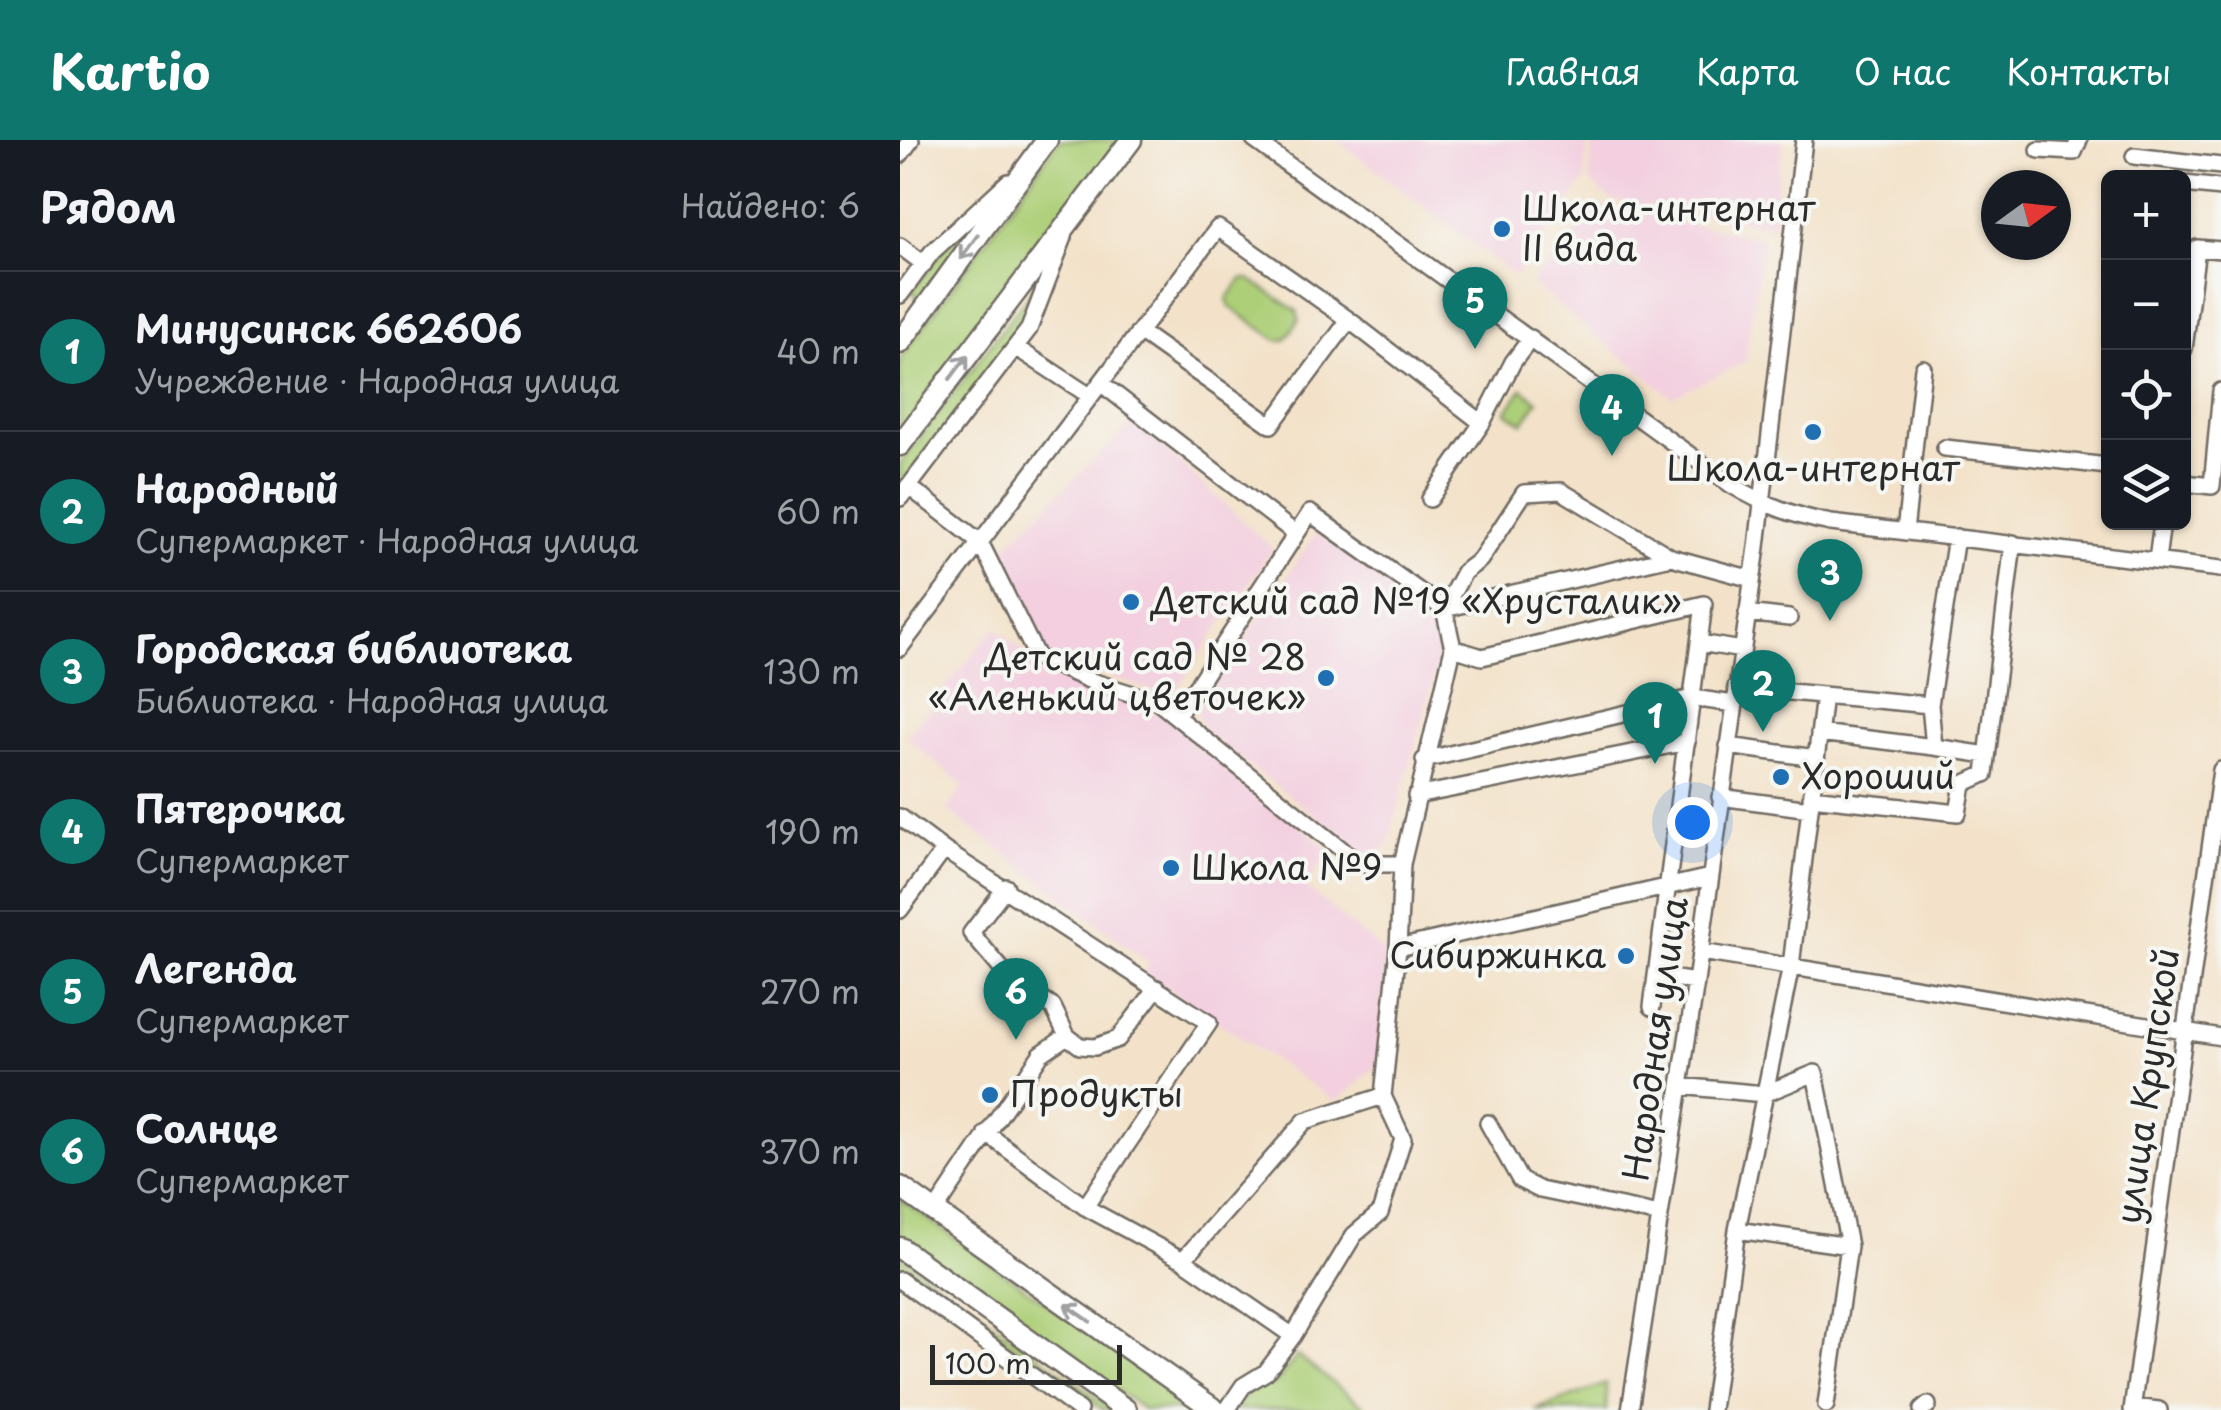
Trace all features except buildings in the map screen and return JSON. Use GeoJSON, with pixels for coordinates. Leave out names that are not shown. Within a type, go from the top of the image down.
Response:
{"type":"FeatureCollection","features":[{"type":"Feature","properties":{"kind":"main road"},"geometry":{"type":"LineString","coordinates":[[900,343],[1047,140]]}},
{"type":"Feature","properties":{"kind":"main road"},"geometry":{"type":"LineString","coordinates":[[900,445],[1132,140]]}},
{"type":"Feature","properties":{"kind":"main road"},"geometry":{"type":"LineString","coordinates":[[900,1186],[1215,1410]]}},
{"type":"Feature","properties":{"kind":"main road"},"geometry":{"type":"LineString","coordinates":[[900,1248],[1126,1410]]}},
{"type":"Feature","properties":{"kind":"street"},"geometry":{"type":"LineString","coordinates":[[900,155],[911,140]]}},
{"type":"Feature","properties":{"kind":"street"},"geometry":{"type":"LineString","coordinates":[[1254,140],[1762,504],[1799,517],[2221,569]]}},
{"type":"Feature","properties":{"kind":"street","name":"Народная улица"},"geometry":{"type":"LineString","coordinates":[[1630,1410],[1696,982],[1752,579],[1804,140]]}},
{"type":"Feature","properties":{"kind":"street"},"geometry":{"type":"LineString","coordinates":[[2040,150],[2074,152],[2079,140]]}},
{"type":"Feature","properties":{"kind":"street"},"geometry":{"type":"LineString","coordinates":[[2134,156],[2221,166]]}},
{"type":"Feature","properties":{"kind":"street"},"geometry":{"type":"LineString","coordinates":[[900,296],[932,252],[1034,159]]}},
{"type":"Feature","properties":{"kind":"street"},"geometry":{"type":"LineString","coordinates":[[2191,185],[2221,188]]}},
{"type":"Feature","properties":{"kind":"street"},"geometry":{"type":"LineString","coordinates":[[1071,218],[1029,330],[904,492],[980,542],[1038,656],[1090,680],[1158,702],[1360,864],[1402,864]]}},
{"type":"Feature","properties":{"kind":"street"},"geometry":{"type":"LineString","coordinates":[[900,648],[1218,228],[1349,320],[1482,424]]}},
{"type":"Feature","properties":{"kind":"street"},"geometry":{"type":"LineString","coordinates":[[900,246],[924,264]]}},
{"type":"Feature","properties":{"kind":"street"},"geometry":{"type":"LineString","coordinates":[[2191,290],[2196,248],[2221,250]]}},
{"type":"Feature","properties":{"kind":"street"},"geometry":{"type":"LineString","coordinates":[[1141,332],[1272,426],[1349,320]]}},
{"type":"Feature","properties":{"kind":"street"},"geometry":{"type":"LineString","coordinates":[[1430,498],[1482,424],[1513,362],[1531,338]]}},
{"type":"Feature","properties":{"kind":"street"},"geometry":{"type":"LineString","coordinates":[[1015,347],[1096,390],[1296,534]]}},
{"type":"Feature","properties":{"kind":"street"},"geometry":{"type":"LineString","coordinates":[[1905,532],[1922,368]]}},
{"type":"Feature","properties":{"kind":"street"},"geometry":{"type":"LineString","coordinates":[[2191,484],[2212,486],[2221,391]]}},
{"type":"Feature","properties":{"kind":"street"},"geometry":{"type":"LineString","coordinates":[[1945,448],[2101,465]]}},
{"type":"Feature","properties":{"kind":"street"},"geometry":{"type":"LineString","coordinates":[[1444,609],[1464,572],[1480,560],[1524,493],[1561,491],[1671,557],[1752,579]]}},
{"type":"Feature","properties":{"kind":"street"},"geometry":{"type":"LineString","coordinates":[[1177,716],[1310,513],[1444,609],[1453,648],[1402,864],[1383,1096],[1403,1139],[1380,1212],[1354,1235],[1266,1372],[1243,1386],[1227,1410]]}},
{"type":"Feature","properties":{"kind":"street"},"geometry":{"type":"LineString","coordinates":[[2157,560],[2161,530]]}},
{"type":"Feature","properties":{"kind":"street"},"geometry":{"type":"LineString","coordinates":[[1934,746],[1930,706],[1956,537]]}},
{"type":"Feature","properties":{"kind":"street"},"geometry":{"type":"LineString","coordinates":[[1720,797],[1958,813],[1963,784],[1984,774],[2013,543]]}},
{"type":"Feature","properties":{"kind":"street"},"geometry":{"type":"LineString","coordinates":[[1444,609],[1671,557]]}},
{"type":"Feature","properties":{"kind":"street"},"geometry":{"type":"LineString","coordinates":[[1453,648],[1482,657],[1704,604],[1652,1007]]}},
{"type":"Feature","properties":{"kind":"street"},"geometry":{"type":"LineString","coordinates":[[1747,613],[1789,618]]}},
{"type":"Feature","properties":{"kind":"street"},"geometry":{"type":"LineString","coordinates":[[1700,643],[1742,650]]}},
{"type":"Feature","properties":{"kind":"street"},"geometry":{"type":"LineString","coordinates":[[1424,760],[1692,698],[1824,696],[1930,706]]}},
{"type":"Feature","properties":{"kind":"street"},"geometry":{"type":"LineString","coordinates":[[1712,1410],[1737,1230],[1791,966],[1824,696]]}},
{"type":"Feature","properties":{"kind":"street"},"geometry":{"type":"LineString","coordinates":[[1819,733],[1987,755]]}},
{"type":"Feature","properties":{"kind":"street"},"geometry":{"type":"LineString","coordinates":[[1416,796],[1686,742]]}},
{"type":"Feature","properties":{"kind":"street"},"geometry":{"type":"LineString","coordinates":[[1728,746],[1816,758]]}},
{"type":"Feature","properties":{"kind":"street","name":"улица Крупской"},"geometry":{"type":"LineString","coordinates":[[2132,1409],[2186,1032],[2213,895],[2221,770]]}},
{"type":"Feature","properties":{"kind":"street"},"geometry":{"type":"LineString","coordinates":[[900,817],[944,850],[1210,1023],[1085,1206]]}},
{"type":"Feature","properties":{"kind":"street"},"geometry":{"type":"LineString","coordinates":[[903,900],[944,850]]}},
{"type":"Feature","properties":{"kind":"street"},"geometry":{"type":"LineString","coordinates":[[1398,948],[1710,877]]}},
{"type":"Feature","properties":{"kind":"street"},"geometry":{"type":"LineString","coordinates":[[1006,888],[972,933],[1010,979],[1052,1007],[1067,1036],[1080,1046],[1095,1047],[1118,1039],[1157,988]]}},
{"type":"Feature","properties":{"kind":"street"},"geometry":{"type":"LineString","coordinates":[[1700,952],[2221,1036]]}},
{"type":"Feature","properties":{"kind":"street"},"geometry":{"type":"LineString","coordinates":[[1656,976],[1696,982]]}},
{"type":"Feature","properties":{"kind":"street"},"geometry":{"type":"LineString","coordinates":[[935,1212],[1041,1054],[1067,1036]]}},
{"type":"Feature","properties":{"kind":"street"},"geometry":{"type":"LineString","coordinates":[[1680,1086],[1764,1094],[1815,1073],[1849,1246],[1826,1405]]}},
{"type":"Feature","properties":{"kind":"street"},"geometry":{"type":"LineString","coordinates":[[1183,1260],[1305,1120],[1383,1096]]}},
{"type":"Feature","properties":{"kind":"street"},"geometry":{"type":"LineString","coordinates":[[1488,1123],[1520,1180],[1540,1190],[1660,1215]]}},
{"type":"Feature","properties":{"kind":"street"},"geometry":{"type":"LineString","coordinates":[[986,1133],[1085,1206],[1183,1260],[1292,1336]]}},
{"type":"Feature","properties":{"kind":"street"},"geometry":{"type":"LineString","coordinates":[[1737,1230],[1849,1246]]}},
{"type":"Feature","properties":{"kind":"street"},"geometry":{"type":"LineString","coordinates":[[900,1280],[1079,1410]]}},
{"type":"Feature","properties":{"kind":"street"},"geometry":{"type":"LineString","coordinates":[[2132,1409],[2160,1410]]}},
{"type":"Feature","properties":{"kind":"shaded area","name":"Школа-интернат II вида"},"geometry":{"type":"Polygon","coordinates":[[[1337,140],[1588,140],[1584,182],[1515,276],[1337,140]]]}},
{"type":"Feature","properties":{"kind":"shaded area"},"geometry":{"type":"Polygon","coordinates":[[[1593,140],[1783,140],[1773,226],[1611,200],[1589,181],[1593,140]]]}},
{"type":"Feature","properties":{"kind":"shaded area"},"geometry":{"type":"Polygon","coordinates":[[[1602,206],[1763,238],[1745,362],[1672,397],[1531,283],[1602,206]]]}},
{"type":"Feature","properties":{"kind":"shaded area","name":"Детский сад №19 «Хрусталик»"},"geometry":{"type":"Polygon","coordinates":[[[1134,421],[1273,549],[1171,697],[1044,655],[1005,547],[1134,421]]]}},
{"type":"Feature","properties":{"kind":"shaded area","name":"Детский сад № 28 «Аленький цветочек»"},"geometry":{"type":"Polygon","coordinates":[[[1316,533],[1437,619],[1443,644],[1387,848],[1367,854],[1208,735],[1196,712],[1316,533]]]}},
{"type":"Feature","properties":{"kind":"shaded area","name":"Школа №9"},"geometry":{"type":"Polygon","coordinates":[[[995,627],[1033,659],[1164,715],[1331,851],[1304,886],[1385,953],[1380,1063],[1336,1102],[1144,972],[1150,963],[947,810],[964,786],[906,737],[995,627]]]}},
{"type":"Feature","properties":{"kind":"green space"},"geometry":{"type":"Polygon","coordinates":[[[1059,140],[1122,140],[900,435],[900,359],[1059,140]]]}},
{"type":"Feature","properties":{"kind":"green space"},"geometry":{"type":"Polygon","coordinates":[[[998,199],[944,277],[919,298],[912,292],[947,245],[998,199]]]}},
{"type":"Feature","properties":{"kind":"green space"},"geometry":{"type":"Polygon","coordinates":[[[1053,262],[1038,309],[900,494],[900,464],[1053,262]]]}},
{"type":"Feature","properties":{"kind":"green space"},"geometry":{"type":"Polygon","coordinates":[[[1242,279],[1249,279],[1297,311],[1299,320],[1285,340],[1277,340],[1230,307],[1227,299],[1242,279]]]}},
{"type":"Feature","properties":{"kind":"green space"},"geometry":{"type":"Polygon","coordinates":[[[1522,389],[1538,401],[1523,423],[1506,412],[1522,389]]]}},
{"type":"Feature","properties":{"kind":"green space"},"geometry":{"type":"Polygon","coordinates":[[[900,1199],[1197,1410],[1144,1410],[900,1236],[900,1199]]]}},
{"type":"Feature","properties":{"kind":"green space"},"geometry":{"type":"Polygon","coordinates":[[[900,1256],[1114,1410],[1103,1410],[900,1267],[900,1256]]]}},
{"type":"Feature","properties":{"kind":"green space"},"geometry":{"type":"Polygon","coordinates":[[[1297,1356],[1369,1410],[1235,1410],[1250,1387],[1275,1384],[1297,1356]]]}},
{"type":"Feature","properties":{"kind":"green space"},"geometry":{"type":"Polygon","coordinates":[[[1606,1384],[1607,1410],[1535,1410],[1606,1384]]]}},
{"type":"Feature","properties":{"kind":"place","name":"Школа-интернат II вида"},"geometry":{"type":"Point","coordinates":[1502,229]}},
{"type":"Feature","properties":{"kind":"place","name":"Легенда"},"geometry":{"type":"Point","coordinates":[1475,349]}},
{"type":"Feature","properties":{"kind":"place","name":"Школа-интернат"},"geometry":{"type":"Point","coordinates":[1813,432]}},
{"type":"Feature","properties":{"kind":"place","name":"Пятерочка"},"geometry":{"type":"Point","coordinates":[1612,456]}},
{"type":"Feature","properties":{"kind":"place","name":"Детский сад №19 «Хрусталик»"},"geometry":{"type":"Point","coordinates":[1131,602]}},
{"type":"Feature","properties":{"kind":"place","name":"Городская библиотека"},"geometry":{"type":"Point","coordinates":[1830,621]}},
{"type":"Feature","properties":{"kind":"place","name":"Детский сад № 28 «Аленький цветочек»"},"geometry":{"type":"Point","coordinates":[1326,678]}},
{"type":"Feature","properties":{"kind":"place","name":"Народный"},"geometry":{"type":"Point","coordinates":[1763,732]}},
{"type":"Feature","properties":{"kind":"place","name":"Минусинск 662606"},"geometry":{"type":"Point","coordinates":[1655,764]}},
{"type":"Feature","properties":{"kind":"place","name":"Хороший"},"geometry":{"type":"Point","coordinates":[1781,777]}},
{"type":"Feature","properties":{"kind":"place","name":"Школа №9"},"geometry":{"type":"Point","coordinates":[1171,868]}},
{"type":"Feature","properties":{"kind":"place","name":"Сибиржинка"},"geometry":{"type":"Point","coordinates":[1626,956]}},
{"type":"Feature","properties":{"kind":"place","name":"Солнце"},"geometry":{"type":"Point","coordinates":[1016,1040]}},
{"type":"Feature","properties":{"kind":"place","name":"Продукты"},"geometry":{"type":"Point","coordinates":[990,1095]}}]}
